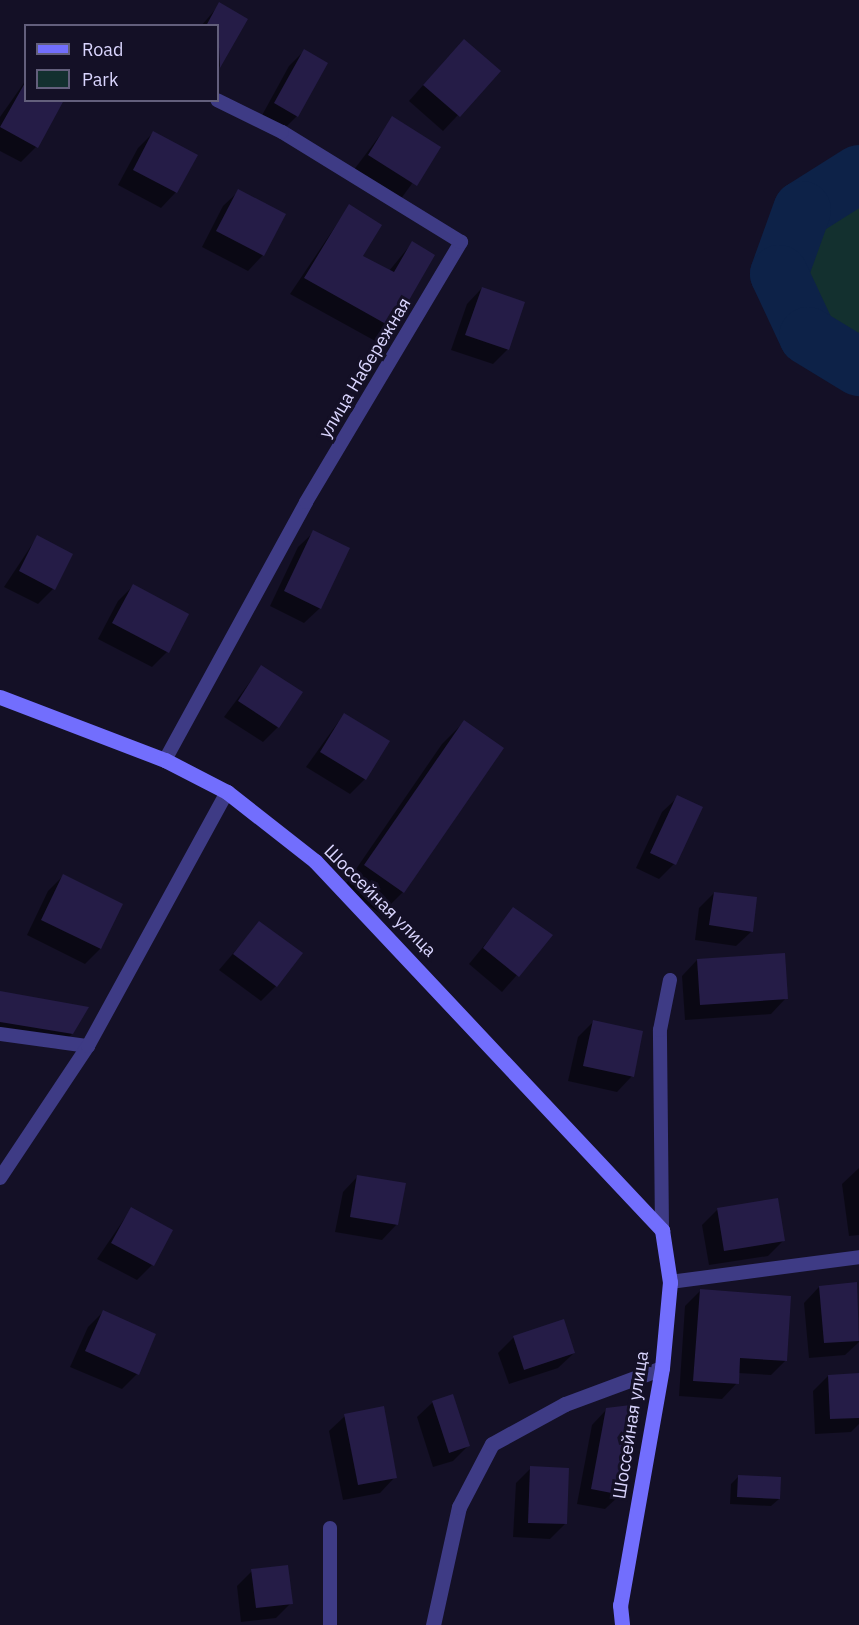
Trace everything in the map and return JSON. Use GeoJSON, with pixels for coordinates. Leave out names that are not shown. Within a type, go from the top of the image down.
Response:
{"type":"FeatureCollection","features":[{"type":"Feature","properties":{"kind":"street","name":"Шоссейная улица"},"geometry":{"type":"LineString","coordinates":[[0,697],[165,760],[226,792],[315,861],[384,930],[662,1230],[670,1281],[662,1368],[620,1605],[622,1625]]}},
{"type":"Feature","properties":{"kind":"street"},"geometry":{"type":"LineString","coordinates":[[433,1625],[459,1507],[492,1444],[565,1404],[662,1368]]}},
{"type":"Feature","properties":{"kind":"lane","name":"улица Набережная"},"geometry":{"type":"LineString","coordinates":[[165,760],[306,502],[461,242],[282,132],[219,101]]}},
{"type":"Feature","properties":{"kind":"lane"},"geometry":{"type":"LineString","coordinates":[[0,1178],[88,1046],[226,792]]}},
{"type":"Feature","properties":{"kind":"lane","name":"Шоссейная улица"},"geometry":{"type":"LineString","coordinates":[[662,1230],[660,1030],[670,980]]}},
{"type":"Feature","properties":{"kind":"lane"},"geometry":{"type":"LineString","coordinates":[[0,1034],[88,1046]]}},
{"type":"Feature","properties":{"kind":"lane"},"geometry":{"type":"LineString","coordinates":[[670,1281],[859,1257]]}},
{"type":"Feature","properties":{"kind":"lane"},"geometry":{"type":"LineString","coordinates":[[330,1528],[330,1625]]}},
{"type":"Feature","properties":{"kind":"green space"},"geometry":{"type":"Polygon","coordinates":[[[859,207],[859,357],[843,345],[805,265],[819,225],[859,207]]]}},
{"type":"Feature","properties":{"kind":"building"},"geometry":{"type":"Polygon","coordinates":[[[219,2],[248,19],[220,68],[219,24],[207,24],[219,2]]]}},
{"type":"Feature","properties":{"kind":"building"},"geometry":{"type":"Polygon","coordinates":[[[464,39],[501,71],[460,117],[423,85],[464,39]]]}},
{"type":"Feature","properties":{"kind":"building"},"geometry":{"type":"Polygon","coordinates":[[[304,49],[328,63],[298,117],[274,103],[304,49]]]}},
{"type":"Feature","properties":{"kind":"building"},"geometry":{"type":"Polygon","coordinates":[[[24,85],[24,102],[63,102],[38,148],[0,127],[24,85]]]}},
{"type":"Feature","properties":{"kind":"building"},"geometry":{"type":"Polygon","coordinates":[[[392,116],[441,147],[417,186],[368,155],[392,116]]]}},
{"type":"Feature","properties":{"kind":"building"},"geometry":{"type":"Polygon","coordinates":[[[153,131],[198,155],[177,193],[133,170],[153,131]]]}},
{"type":"Feature","properties":{"kind":"building"},"geometry":{"type":"Polygon","coordinates":[[[238,189],[286,214],[264,256],[216,231],[238,189]]]}},
{"type":"Feature","properties":{"kind":"building"},"geometry":{"type":"Polygon","coordinates":[[[349,204],[382,225],[363,256],[394,272],[412,241],[435,255],[393,328],[304,278],[349,204]]]}},
{"type":"Feature","properties":{"kind":"building"},"geometry":{"type":"Polygon","coordinates":[[[482,287],[525,302],[509,350],[465,335],[482,287]]]}},
{"type":"Feature","properties":{"kind":"building"},"geometry":{"type":"Polygon","coordinates":[[[313,530],[350,548],[321,609],[284,591],[313,530]]]}},
{"type":"Feature","properties":{"kind":"building"},"geometry":{"type":"Polygon","coordinates":[[[37,535],[73,554],[55,590],[19,571],[37,535]]]}},
{"type":"Feature","properties":{"kind":"building"},"geometry":{"type":"Polygon","coordinates":[[[133,584],[189,614],[169,653],[112,623],[133,584]]]}},
{"type":"Feature","properties":{"kind":"building"},"geometry":{"type":"Polygon","coordinates":[[[261,665],[303,692],[279,728],[238,701],[261,665]]]}},
{"type":"Feature","properties":{"kind":"building"},"geometry":{"type":"Polygon","coordinates":[[[344,713],[390,741],[366,780],[320,752],[344,713]]]}},
{"type":"Feature","properties":{"kind":"building"},"geometry":{"type":"Polygon","coordinates":[[[464,720],[504,748],[404,893],[364,865],[464,720]]]}},
{"type":"Feature","properties":{"kind":"building"},"geometry":{"type":"Polygon","coordinates":[[[677,795],[703,807],[676,865],[650,853],[677,795]]]}},
{"type":"Feature","properties":{"kind":"building"},"geometry":{"type":"Polygon","coordinates":[[[63,874],[123,904],[101,949],[41,920],[63,874]]]}},
{"type":"Feature","properties":{"kind":"building"},"geometry":{"type":"Polygon","coordinates":[[[714,892],[757,897],[753,932],[709,925],[714,892]]]}},
{"type":"Feature","properties":{"kind":"building"},"geometry":{"type":"Polygon","coordinates":[[[513,907],[553,935],[519,977],[483,948],[513,907]]]}},
{"type":"Feature","properties":{"kind":"building"},"geometry":{"type":"Polygon","coordinates":[[[259,921],[303,953],[277,987],[233,954],[259,921]]]}},
{"type":"Feature","properties":{"kind":"building"},"geometry":{"type":"Polygon","coordinates":[[[785,953],[788,999],[700,1005],[697,959],[785,953]]]}},
{"type":"Feature","properties":{"kind":"building"},"geometry":{"type":"Polygon","coordinates":[[[0,991],[89,1007],[73,1034],[0,1022],[0,991]]]}},
{"type":"Feature","properties":{"kind":"building"},"geometry":{"type":"Polygon","coordinates":[[[593,1020],[643,1031],[634,1077],[583,1066],[593,1020]]]}},
{"type":"Feature","properties":{"kind":"building"},"geometry":{"type":"Polygon","coordinates":[[[357,1175],[406,1183],[398,1225],[350,1217],[357,1175]]]}},
{"type":"Feature","properties":{"kind":"building"},"geometry":{"type":"Polygon","coordinates":[[[778,1198],[785,1241],[724,1251],[717,1208],[778,1198]]]}},
{"type":"Feature","properties":{"kind":"building"},"geometry":{"type":"Polygon","coordinates":[[[131,1207],[173,1230],[154,1266],[111,1243],[131,1207]]]}},
{"type":"Feature","properties":{"kind":"building"},"geometry":{"type":"Polygon","coordinates":[[[857,1282],[859,1341],[824,1343],[819,1286],[857,1282]]]}},
{"type":"Feature","properties":{"kind":"building"},"geometry":{"type":"Polygon","coordinates":[[[700,1289],[791,1296],[787,1361],[740,1358],[739,1384],[693,1381],[700,1289]]]}},
{"type":"Feature","properties":{"kind":"building"},"geometry":{"type":"Polygon","coordinates":[[[103,1310],[156,1334],[139,1375],[85,1351],[103,1310]]]}},
{"type":"Feature","properties":{"kind":"building"},"geometry":{"type":"Polygon","coordinates":[[[564,1319],[575,1353],[524,1370],[513,1336],[564,1319]]]}},
{"type":"Feature","properties":{"kind":"building"},"geometry":{"type":"Polygon","coordinates":[[[859,1373],[859,1418],[830,1419],[828,1375],[859,1373]]]}},
{"type":"Feature","properties":{"kind":"building"},"geometry":{"type":"Polygon","coordinates":[[[453,1394],[470,1446],[449,1453],[432,1401],[453,1394]]]}},
{"type":"Feature","properties":{"kind":"building"},"geometry":{"type":"Polygon","coordinates":[[[639,1404],[622,1495],[591,1489],[606,1408],[639,1404]]]}},
{"type":"Feature","properties":{"kind":"building"},"geometry":{"type":"Polygon","coordinates":[[[384,1406],[397,1478],[358,1485],[344,1414],[384,1406]]]}},
{"type":"Feature","properties":{"kind":"building"},"geometry":{"type":"Polygon","coordinates":[[[530,1466],[569,1468],[567,1524],[528,1523],[530,1466]]]}},
{"type":"Feature","properties":{"kind":"building"},"geometry":{"type":"Polygon","coordinates":[[[738,1475],[781,1477],[780,1499],[737,1497],[738,1475]]]}},
{"type":"Feature","properties":{"kind":"building"},"geometry":{"type":"Polygon","coordinates":[[[288,1565],[293,1604],[256,1608],[251,1569],[288,1565]]]}},
{"type":"Feature","properties":{"kind":"waterway"},"geometry":{"type":"LineString","coordinates":[[859,174],[802,210],[779,274],[808,336],[859,367]]}}]}
